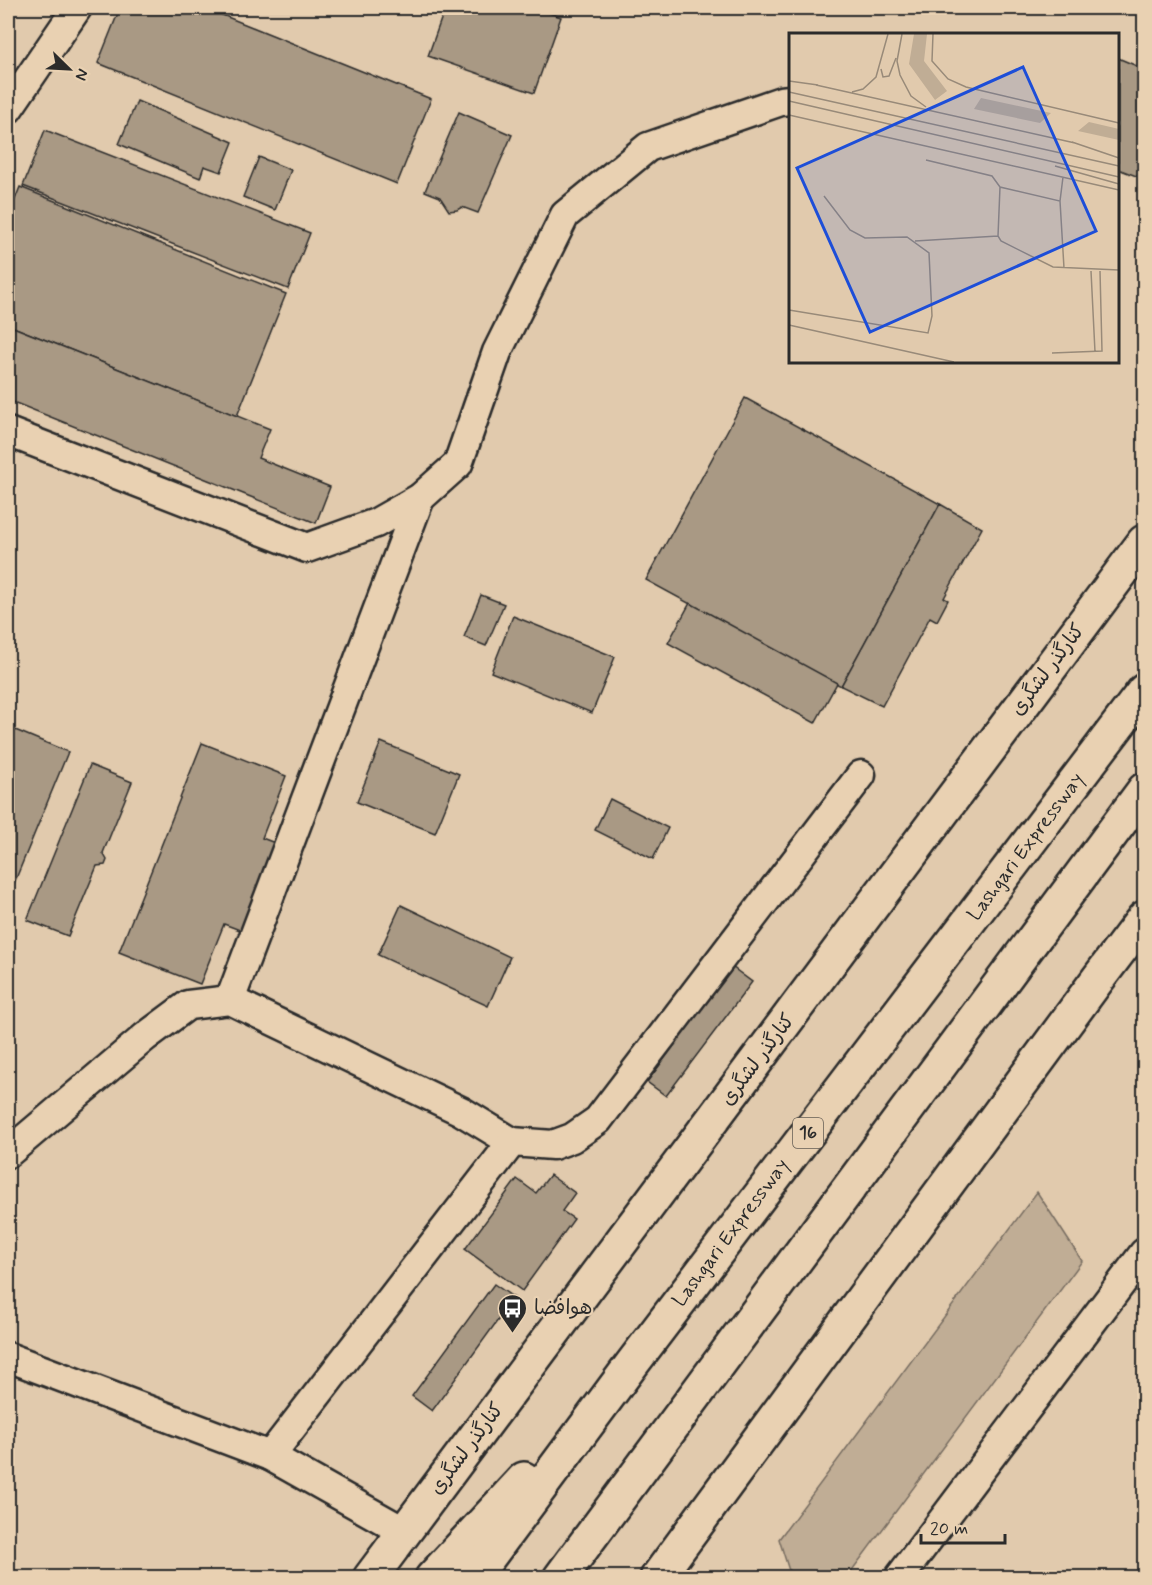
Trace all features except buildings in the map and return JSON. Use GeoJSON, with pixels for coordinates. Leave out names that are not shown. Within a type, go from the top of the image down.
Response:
{"type":"FeatureCollection","features":[{"type":"Feature","properties":{"kind":"main road","name":"کنارگذر لشگری"},"geometry":{"type":"LineString","coordinates":[[370,1578],[1144,542]]}},
{"type":"Feature","properties":{"kind":"main road","name":"Lashgari Expressway"},"geometry":{"type":"LineString","coordinates":[[473,1578],[632,1364],[1144,691]]}},
{"type":"Feature","properties":{"kind":"main road"},"geometry":{"type":"LineString","coordinates":[[560,1578],[1144,790]]}},
{"type":"Feature","properties":{"kind":"main road"},"geometry":{"type":"LineString","coordinates":[[657,1578],[1144,918]]}},
{"type":"Feature","properties":{"kind":"main road"},"geometry":{"type":"LineString","coordinates":[[1098,979],[1144,936]]}},
{"type":"Feature","properties":{"kind":"main road"},"geometry":{"type":"LineString","coordinates":[[432,1578],[632,1364]]}},
{"type":"Feature","properties":{"kind":"lane"},"geometry":{"type":"LineString","coordinates":[[8,110],[77,8]]}},
{"type":"Feature","properties":{"kind":"lane"},"geometry":{"type":"LineString","coordinates":[[8,432],[307,548],[376,523],[420,498],[458,464],[497,352],[565,215],[648,147],[789,100]]}},
{"type":"Feature","properties":{"kind":"lane"},"geometry":{"type":"LineString","coordinates":[[230,1000],[420,498]]}},
{"type":"Feature","properties":{"kind":"lane"},"geometry":{"type":"LineString","coordinates":[[8,1153],[145,1037],[188,1005],[230,1000],[461,1111],[512,1142],[552,1145],[572,1138],[597,1120],[861,775]]}},
{"type":"Feature","properties":{"kind":"lane"},"geometry":{"type":"LineString","coordinates":[[270,1456],[512,1142]]}},
{"type":"Feature","properties":{"kind":"lane"},"geometry":{"type":"LineString","coordinates":[[899,1578],[1144,1253]]}},
{"type":"Feature","properties":{"kind":"lane"},"geometry":{"type":"LineString","coordinates":[[8,1357],[270,1456],[405,1532]]}},
{"type":"Feature","properties":{"kind":"shaded area"},"geometry":{"type":"Polygon","coordinates":[[[1037,1192],[1082,1261],[847,1577],[791,1577],[779,1539],[1037,1192]]]}},
{"type":"Feature","properties":{"kind":"place","name":"هوافضا"},"geometry":{"type":"Point","coordinates":[513,1334]}}]}
